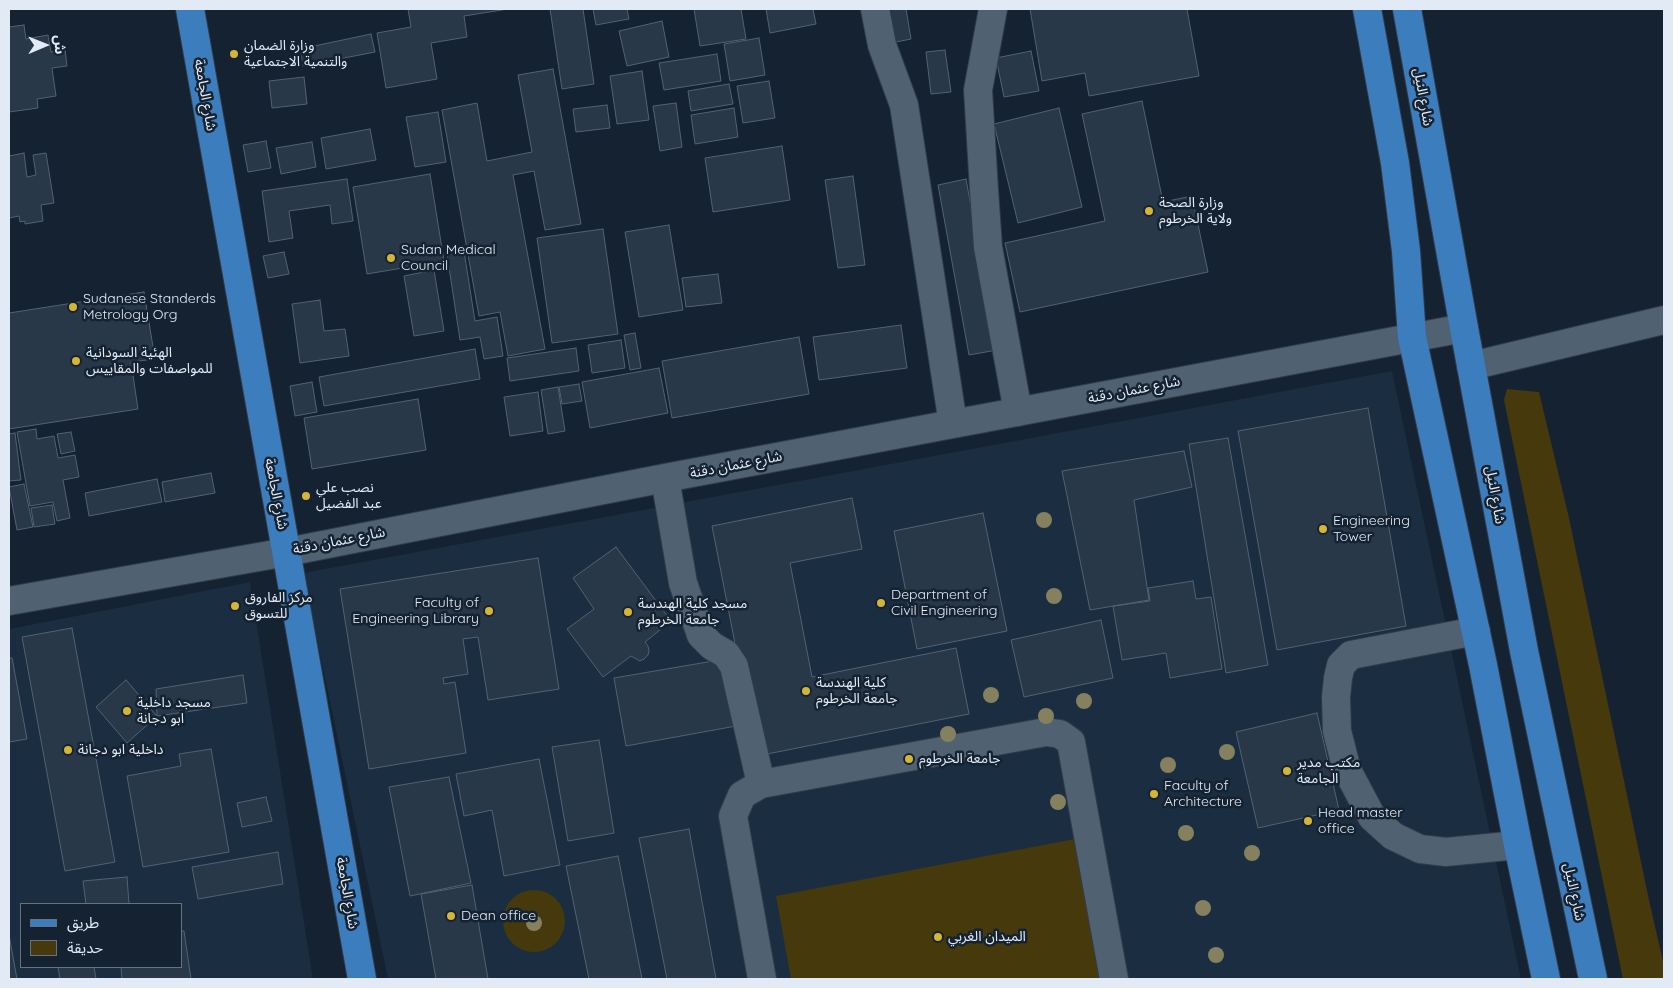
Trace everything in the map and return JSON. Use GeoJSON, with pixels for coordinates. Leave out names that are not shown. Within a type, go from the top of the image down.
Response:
{"type":"FeatureCollection","features":[{"type":"Feature","properties":{"kind":"main road","name":"شارع الجامعة"},"geometry":{"type":"LineString","coordinates":[[190,9],[362,979]]}},
{"type":"Feature","properties":{"kind":"main road"},"geometry":{"type":"LineString","coordinates":[[1367,9],[1395,163],[1406,251],[1412,337],[1476,631],[1546,979]]}},
{"type":"Feature","properties":{"kind":"main road","name":"شارع النيل"},"geometry":{"type":"LineString","coordinates":[[1407,9],[1524,651],[1593,979]]}},
{"type":"Feature","properties":{"kind":"street"},"geometry":{"type":"LineString","coordinates":[[874,9],[882,45],[904,105],[953,424]]}},
{"type":"Feature","properties":{"kind":"street"},"geometry":{"type":"LineString","coordinates":[[993,9],[978,90],[984,190],[988,247],[1018,412]]}},
{"type":"Feature","properties":{"kind":"street"},"geometry":{"type":"LineString","coordinates":[[1471,366],[1664,320]]}},
{"type":"Feature","properties":{"kind":"street","name":"شارع عثمان دقنة"},"geometry":{"type":"LineString","coordinates":[[9,601],[287,552],[665,478],[1464,328]]}},
{"type":"Feature","properties":{"kind":"street"},"geometry":{"type":"LineString","coordinates":[[665,478],[682,583],[701,635],[712,646],[726,654],[734,666],[762,784]]}},
{"type":"Feature","properties":{"kind":"street"},"geometry":{"type":"LineString","coordinates":[[1476,631],[1351,655],[1341,664],[1338,678],[1336,697],[1337,731],[1347,770],[1372,817],[1394,836],[1420,849],[1446,852],[1518,845]]}},
{"type":"Feature","properties":{"kind":"street"},"geometry":{"type":"LineString","coordinates":[[762,979],[733,816],[742,795],[762,784],[1046,732],[1060,734],[1071,742],[1114,979]]}},
{"type":"Feature","properties":{"kind":"shaded area","name":"كلية الهندسة جامعة الخرطوم"},"geometry":{"type":"Polygon","coordinates":[[[1392,371],[1521,979],[388,979],[303,573],[1392,371]]]}},
{"type":"Feature","properties":{"kind":"shaded area"},"geometry":{"type":"Polygon","coordinates":[[[250,582],[313,979],[9,979],[9,629],[250,582]]]}},
{"type":"Feature","properties":{"kind":"green space"},"geometry":{"type":"Polygon","coordinates":[[[1507,389],[1539,392],[1569,518],[1664,966],[1664,979],[1623,979],[1504,400],[1507,389]]]}},
{"type":"Feature","properties":{"kind":"green space","name":"الميدان الغربي"},"geometry":{"type":"Polygon","coordinates":[[[1075,839],[1101,979],[791,979],[776,896],[1075,839]]]}},
{"type":"Feature","properties":{"kind":"green space"},"geometry":{"type":"Polygon","coordinates":[[[528,890],[540,890],[556,899],[563,909],[565,921],[563,933],[556,943],[540,952],[528,952],[517,947],[508,938],[503,927],[503,915],[508,904],[517,895],[528,890]]]}},
{"type":"Feature","properties":{"kind":"building"},"geometry":{"type":"Polygon","coordinates":[[[408,9],[508,9],[464,16],[467,37],[431,43],[437,79],[386,88],[377,33],[411,27],[408,9]]]}},
{"type":"Feature","properties":{"kind":"building"},"geometry":{"type":"Polygon","coordinates":[[[550,9],[583,9],[594,84],[562,89],[550,9]]]}},
{"type":"Feature","properties":{"kind":"building"},"geometry":{"type":"Polygon","coordinates":[[[593,9],[627,9],[629,19],[596,25],[593,9]]]}},
{"type":"Feature","properties":{"kind":"building"},"geometry":{"type":"Polygon","coordinates":[[[694,9],[741,9],[746,39],[700,46],[694,9]]]}},
{"type":"Feature","properties":{"kind":"building"},"geometry":{"type":"Polygon","coordinates":[[[766,9],[813,9],[816,24],[770,33],[766,9]]]}},
{"type":"Feature","properties":{"kind":"building"},"geometry":{"type":"Polygon","coordinates":[[[880,9],[906,9],[911,39],[886,44],[880,9]]]}},
{"type":"Feature","properties":{"kind":"building"},"geometry":{"type":"Polygon","coordinates":[[[1030,9],[1187,9],[1199,76],[1089,96],[1085,73],[1042,81],[1030,9]]]}},
{"type":"Feature","properties":{"kind":"building"},"geometry":{"type":"Polygon","coordinates":[[[662,21],[669,57],[627,66],[619,31],[662,21]]]}},
{"type":"Feature","properties":{"kind":"building"},"geometry":{"type":"Polygon","coordinates":[[[24,25],[26,39],[48,35],[51,52],[65,49],[67,66],[52,68],[56,96],[37,99],[38,108],[9,112],[9,27],[24,25]]]}},
{"type":"Feature","properties":{"kind":"building"},"geometry":{"type":"Polygon","coordinates":[[[371,34],[375,52],[303,66],[300,49],[371,34]]]}},
{"type":"Feature","properties":{"kind":"building"},"geometry":{"type":"Polygon","coordinates":[[[759,38],[765,75],[730,81],[724,44],[759,38]]]}},
{"type":"Feature","properties":{"kind":"building"},"geometry":{"type":"Polygon","coordinates":[[[945,50],[951,92],[931,94],[926,52],[945,50]]]}},
{"type":"Feature","properties":{"kind":"building"},"geometry":{"type":"Polygon","coordinates":[[[1031,51],[1039,91],[1004,97],[996,58],[1031,51]]]}},
{"type":"Feature","properties":{"kind":"building"},"geometry":{"type":"Polygon","coordinates":[[[717,54],[721,81],[664,90],[659,63],[717,54]]]}},
{"type":"Feature","properties":{"kind":"building"},"geometry":{"type":"Polygon","coordinates":[[[553,69],[581,224],[545,230],[534,171],[513,175],[545,349],[508,356],[500,312],[479,316],[442,110],[477,103],[487,161],[532,152],[518,75],[553,69]]]}},
{"type":"Feature","properties":{"kind":"building"},"geometry":{"type":"Polygon","coordinates":[[[642,71],[649,120],[617,124],[610,76],[642,71]]]}},
{"type":"Feature","properties":{"kind":"building"},"geometry":{"type":"Polygon","coordinates":[[[304,77],[307,104],[272,108],[269,81],[304,77]]]}},
{"type":"Feature","properties":{"kind":"building"},"geometry":{"type":"Polygon","coordinates":[[[769,81],[775,118],[743,123],[737,86],[769,81]]]}},
{"type":"Feature","properties":{"kind":"building"},"geometry":{"type":"Polygon","coordinates":[[[729,84],[733,104],[691,111],[688,91],[729,84]]]}},
{"type":"Feature","properties":{"kind":"building","name":"وزارة الصحة ولاية الخرطوم"},"geometry":{"type":"Polygon","coordinates":[[[1142,101],[1163,202],[1192,196],[1208,272],[1020,312],[1005,243],[1105,221],[1082,114],[1142,101]]]}},
{"type":"Feature","properties":{"kind":"building"},"geometry":{"type":"Polygon","coordinates":[[[676,103],[682,147],[660,151],[653,106],[676,103]]]}},
{"type":"Feature","properties":{"kind":"building"},"geometry":{"type":"Polygon","coordinates":[[[607,105],[610,128],[576,132],[573,109],[607,105]]]}},
{"type":"Feature","properties":{"kind":"building"},"geometry":{"type":"Polygon","coordinates":[[[734,108],[738,137],[695,144],[691,115],[734,108]]]}},
{"type":"Feature","properties":{"kind":"building"},"geometry":{"type":"Polygon","coordinates":[[[1059,108],[1082,207],[1018,223],[994,124],[1059,108]]]}},
{"type":"Feature","properties":{"kind":"building"},"geometry":{"type":"Polygon","coordinates":[[[438,112],[446,162],[415,167],[406,117],[438,112]]]}},
{"type":"Feature","properties":{"kind":"building"},"geometry":{"type":"Polygon","coordinates":[[[370,129],[376,160],[326,169],[321,138],[370,129]]]}},
{"type":"Feature","properties":{"kind":"building"},"geometry":{"type":"Polygon","coordinates":[[[266,141],[271,168],[248,172],[243,145],[266,141]]]}},
{"type":"Feature","properties":{"kind":"building"},"geometry":{"type":"Polygon","coordinates":[[[312,142],[316,167],[281,174],[276,148],[312,142]]]}},
{"type":"Feature","properties":{"kind":"building"},"geometry":{"type":"Polygon","coordinates":[[[782,146],[790,200],[713,212],[705,158],[782,146]]]}},
{"type":"Feature","properties":{"kind":"building"},"geometry":{"type":"Polygon","coordinates":[[[24,153],[27,177],[36,175],[33,155],[46,153],[54,203],[41,205],[43,221],[25,224],[25,221],[20,222],[19,216],[9,218],[9,156],[24,153]]]}},
{"type":"Feature","properties":{"kind":"building"},"geometry":{"type":"Polygon","coordinates":[[[430,174],[444,261],[367,274],[353,187],[430,174]]]}},
{"type":"Feature","properties":{"kind":"building"},"geometry":{"type":"Polygon","coordinates":[[[853,176],[865,265],[838,268],[825,180],[853,176]]]}},
{"type":"Feature","properties":{"kind":"building"},"geometry":{"type":"Polygon","coordinates":[[[347,179],[353,221],[332,224],[330,205],[289,211],[293,238],[269,242],[262,191],[347,179]]]}},
{"type":"Feature","properties":{"kind":"building"},"geometry":{"type":"Polygon","coordinates":[[[966,179],[997,350],[969,355],[938,185],[966,179]]]}},
{"type":"Feature","properties":{"kind":"building"},"geometry":{"type":"Polygon","coordinates":[[[669,225],[683,310],[639,317],[625,232],[669,225]]]}},
{"type":"Feature","properties":{"kind":"building"},"geometry":{"type":"Polygon","coordinates":[[[603,229],[618,334],[552,343],[537,238],[603,229]]]}},
{"type":"Feature","properties":{"kind":"building"},"geometry":{"type":"Polygon","coordinates":[[[464,251],[475,321],[497,317],[503,356],[484,359],[480,337],[460,340],[447,254],[464,251]]]}},
{"type":"Feature","properties":{"kind":"building"},"geometry":{"type":"Polygon","coordinates":[[[284,252],[289,274],[268,278],[263,256],[284,252]]]}},
{"type":"Feature","properties":{"kind":"building"},"geometry":{"type":"Polygon","coordinates":[[[434,270],[444,331],[414,336],[404,276],[434,270]]]}},
{"type":"Feature","properties":{"kind":"building"},"geometry":{"type":"Polygon","coordinates":[[[718,274],[722,303],[686,307],[682,278],[718,274]]]}},
{"type":"Feature","properties":{"kind":"building","name":"الهئية السودانية للمواصفات والمقاييس"},"geometry":{"type":"Polygon","coordinates":[[[144,292],[155,359],[131,362],[138,409],[9,429],[9,313],[144,292]]]}},
{"type":"Feature","properties":{"kind":"building"},"geometry":{"type":"Polygon","coordinates":[[[320,300],[324,331],[345,329],[349,356],[300,363],[292,304],[320,300]]]}},
{"type":"Feature","properties":{"kind":"building"},"geometry":{"type":"Polygon","coordinates":[[[901,325],[907,368],[819,380],[813,337],[901,325]]]}},
{"type":"Feature","properties":{"kind":"building"},"geometry":{"type":"Polygon","coordinates":[[[635,333],[641,368],[630,370],[624,335],[635,333]]]}},
{"type":"Feature","properties":{"kind":"building"},"geometry":{"type":"Polygon","coordinates":[[[799,337],[809,394],[672,418],[662,361],[799,337]]]}},
{"type":"Feature","properties":{"kind":"building"},"geometry":{"type":"Polygon","coordinates":[[[621,340],[625,368],[592,373],[588,345],[621,340]]]}},
{"type":"Feature","properties":{"kind":"building"},"geometry":{"type":"Polygon","coordinates":[[[576,348],[579,371],[510,381],[507,358],[576,348]]]}},
{"type":"Feature","properties":{"kind":"building"},"geometry":{"type":"Polygon","coordinates":[[[475,349],[480,379],[324,406],[319,377],[475,349]]]}},
{"type":"Feature","properties":{"kind":"building"},"geometry":{"type":"Polygon","coordinates":[[[659,368],[668,413],[590,428],[582,382],[659,368]]]}},
{"type":"Feature","properties":{"kind":"building"},"geometry":{"type":"Polygon","coordinates":[[[312,382],[317,412],[295,416],[290,386],[312,382]]]}},
{"type":"Feature","properties":{"kind":"building"},"geometry":{"type":"Polygon","coordinates":[[[579,384],[582,401],[562,404],[559,387],[579,384]]]}},
{"type":"Feature","properties":{"kind":"building"},"geometry":{"type":"Polygon","coordinates":[[[558,387],[565,431],[548,434],[541,390],[558,387]]]}},
{"type":"Feature","properties":{"kind":"building"},"geometry":{"type":"Polygon","coordinates":[[[538,392],[543,431],[510,436],[504,397],[538,392]]]}},
{"type":"Feature","properties":{"kind":"building"},"geometry":{"type":"Polygon","coordinates":[[[418,399],[426,450],[312,469],[304,418],[418,399]]]}},
{"type":"Feature","properties":{"kind":"building","name":"Engineering Tower"},"geometry":{"type":"Polygon","coordinates":[[[1368,408],[1406,626],[1277,650],[1238,431],[1368,408]]]}},
{"type":"Feature","properties":{"kind":"building"},"geometry":{"type":"Polygon","coordinates":[[[36,429],[37,439],[54,436],[58,458],[75,455],[79,477],[63,480],[70,518],[57,521],[53,502],[30,506],[17,432],[36,429]]]}},
{"type":"Feature","properties":{"kind":"building"},"geometry":{"type":"Polygon","coordinates":[[[71,432],[75,451],[61,454],[57,434],[71,432]]]}},
{"type":"Feature","properties":{"kind":"building"},"geometry":{"type":"Polygon","coordinates":[[[15,433],[21,480],[9,481],[9,434],[15,433]]]}},
{"type":"Feature","properties":{"kind":"building"},"geometry":{"type":"Polygon","coordinates":[[[1228,438],[1268,665],[1226,673],[1189,444],[1228,438]]]}},
{"type":"Feature","properties":{"kind":"building"},"geometry":{"type":"Polygon","coordinates":[[[1184,451],[1192,487],[1134,500],[1149,600],[1090,610],[1062,471],[1184,451]]]}},
{"type":"Feature","properties":{"kind":"building"},"geometry":{"type":"Polygon","coordinates":[[[211,473],[215,493],[165,502],[162,482],[211,473]]]}},
{"type":"Feature","properties":{"kind":"building"},"geometry":{"type":"Polygon","coordinates":[[[157,479],[162,502],[89,516],[85,493],[157,479]]]}},
{"type":"Feature","properties":{"kind":"building"},"geometry":{"type":"Polygon","coordinates":[[[24,484],[33,527],[17,530],[9,487],[24,484]]]}},
{"type":"Feature","properties":{"kind":"building"},"geometry":{"type":"Polygon","coordinates":[[[852,498],[862,549],[790,563],[812,677],[956,648],[969,714],[757,756],[712,526],[852,498]]]}},
{"type":"Feature","properties":{"kind":"building"},"geometry":{"type":"Polygon","coordinates":[[[52,505],[55,524],[34,527],[31,508],[52,505]]]}},
{"type":"Feature","properties":{"kind":"building"},"geometry":{"type":"Polygon","coordinates":[[[983,513],[1007,631],[917,649],[894,531],[983,513]]]}},
{"type":"Feature","properties":{"kind":"building"},"geometry":{"type":"Polygon","coordinates":[[[616,547],[671,621],[645,642],[649,651],[644,659],[640,661],[631,656],[603,677],[567,629],[594,609],[573,578],[616,547]]]}},
{"type":"Feature","properties":{"kind":"building"},"geometry":{"type":"Polygon","coordinates":[[[538,558],[559,689],[488,700],[478,637],[463,639],[468,674],[443,678],[444,684],[455,682],[466,753],[369,769],[340,589],[538,558]]]}},
{"type":"Feature","properties":{"kind":"building"},"geometry":{"type":"Polygon","coordinates":[[[1193,581],[1196,599],[1211,597],[1222,669],[1170,678],[1166,653],[1122,660],[1113,606],[1150,601],[1148,588],[1193,581]]]}},
{"type":"Feature","properties":{"kind":"building"},"geometry":{"type":"Polygon","coordinates":[[[1101,620],[1113,678],[1024,697],[1011,640],[1101,620]]]}},
{"type":"Feature","properties":{"kind":"building","name":"داخلية ابو دجانة"},"geometry":{"type":"Polygon","coordinates":[[[72,628],[115,862],[65,871],[22,637],[72,628]]]}},
{"type":"Feature","properties":{"kind":"building"},"geometry":{"type":"Polygon","coordinates":[[[9,658],[12,658],[27,739],[9,742],[9,658]]]}},
{"type":"Feature","properties":{"kind":"building"},"geometry":{"type":"Polygon","coordinates":[[[725,659],[736,726],[626,746],[614,678],[725,659]]]}},
{"type":"Feature","properties":{"kind":"building"},"geometry":{"type":"Polygon","coordinates":[[[243,675],[247,703],[157,716],[156,689],[243,675]]]}},
{"type":"Feature","properties":{"kind":"building","name":"مسجد داخلية ابو دجانة"},"geometry":{"type":"Polygon","coordinates":[[[126,680],[157,716],[127,743],[96,707],[126,680]]]}},
{"type":"Feature","properties":{"kind":"building","name":"مكتب مدير الجامعة"},"geometry":{"type":"Polygon","coordinates":[[[1317,713],[1339,810],[1258,828],[1236,732],[1317,713]]]}},
{"type":"Feature","properties":{"kind":"building"},"geometry":{"type":"Polygon","coordinates":[[[599,740],[614,833],[568,841],[552,747],[599,740]]]}},
{"type":"Feature","properties":{"kind":"building"},"geometry":{"type":"Polygon","coordinates":[[[211,749],[229,852],[143,867],[127,776],[181,766],[179,754],[211,749]]]}},
{"type":"Feature","properties":{"kind":"building"},"geometry":{"type":"Polygon","coordinates":[[[539,759],[560,865],[504,876],[492,810],[464,816],[456,774],[539,759]]]}},
{"type":"Feature","properties":{"kind":"building"},"geometry":{"type":"Polygon","coordinates":[[[449,777],[471,883],[410,896],[389,787],[449,777]]]}},
{"type":"Feature","properties":{"kind":"building"},"geometry":{"type":"Polygon","coordinates":[[[266,797],[272,821],[242,827],[237,803],[266,797]]]}},
{"type":"Feature","properties":{"kind":"building"},"geometry":{"type":"Polygon","coordinates":[[[689,829],[716,979],[667,979],[639,838],[689,829]]]}},
{"type":"Feature","properties":{"kind":"building"},"geometry":{"type":"Polygon","coordinates":[[[278,852],[283,884],[198,899],[192,867],[278,852]]]}},
{"type":"Feature","properties":{"kind":"building"},"geometry":{"type":"Polygon","coordinates":[[[618,856],[642,979],[589,979],[566,866],[618,856]]]}},
{"type":"Feature","properties":{"kind":"building"},"geometry":{"type":"Polygon","coordinates":[[[127,877],[129,903],[86,903],[83,881],[127,877]]]}},
{"type":"Feature","properties":{"kind":"building","name":"Dean office"},"geometry":{"type":"Polygon","coordinates":[[[472,885],[488,979],[436,979],[421,894],[472,885]]]}},
{"type":"Feature","properties":{"kind":"building"},"geometry":{"type":"Polygon","coordinates":[[[182,931],[184,931],[191,979],[122,979],[121,968],[182,968],[182,931]]]}},
{"type":"Feature","properties":{"kind":"building"},"geometry":{"type":"Polygon","coordinates":[[[9,935],[17,979],[9,979],[9,935]]]}},
{"type":"Feature","properties":{"kind":"building"},"geometry":{"type":"Polygon","coordinates":[[[58,968],[94,968],[96,979],[60,979],[58,968]]]}},
{"type":"Feature","properties":{"kind":"place","name":"وزارة الضمان والتنمية الاجتماعية"},"geometry":{"type":"Point","coordinates":[234,54]}},
{"type":"Feature","properties":{"kind":"place","name":"وزارة الصحة ولاية الخرطوم"},"geometry":{"type":"Point","coordinates":[1149,211]}},
{"type":"Feature","properties":{"kind":"place","name":"Sudan Medical Council"},"geometry":{"type":"Point","coordinates":[391,258]}},
{"type":"Feature","properties":{"kind":"place","name":"Sudanese Standerds Metrology Org"},"geometry":{"type":"Point","coordinates":[73,307]}},
{"type":"Feature","properties":{"kind":"place","name":"الهئية السودانية للمواصفات والمقاييس"},"geometry":{"type":"Point","coordinates":[76,361]}},
{"type":"Feature","properties":{"kind":"place","name":"نصب علي عبد الفضيل"},"geometry":{"type":"Point","coordinates":[306,496]}},
{"type":"Feature","properties":{"kind":"place","name":"Engineering Tower"},"geometry":{"type":"Point","coordinates":[1323,529]}},
{"type":"Feature","properties":{"kind":"place","name":"Department of Civil Engineering"},"geometry":{"type":"Point","coordinates":[881,603]}},
{"type":"Feature","properties":{"kind":"place","name":"مركز الفاروق للتسوق"},"geometry":{"type":"Point","coordinates":[235,606]}},
{"type":"Feature","properties":{"kind":"place","name":"Faculty of Engineering Library"},"geometry":{"type":"Point","coordinates":[489,611]}},
{"type":"Feature","properties":{"kind":"place","name":"مسجد كلية الهندسة جامعة الخرطوم"},"geometry":{"type":"Point","coordinates":[628,612]}},
{"type":"Feature","properties":{"kind":"place","name":"كلية الهندسة جامعة الخرطوم"},"geometry":{"type":"Point","coordinates":[806,691]}},
{"type":"Feature","properties":{"kind":"place","name":"مسجد داخلية ابو دجانة"},"geometry":{"type":"Point","coordinates":[127,711]}},
{"type":"Feature","properties":{"kind":"place","name":"داخلية ابو دجانة"},"geometry":{"type":"Point","coordinates":[68,750]}},
{"type":"Feature","properties":{"kind":"place","name":"جامعة الخرطوم"},"geometry":{"type":"Point","coordinates":[909,759]}},
{"type":"Feature","properties":{"kind":"place","name":"مكتب مدير الجامعة"},"geometry":{"type":"Point","coordinates":[1287,771]}},
{"type":"Feature","properties":{"kind":"place","name":"Faculty of Architecture"},"geometry":{"type":"Point","coordinates":[1154,794]}},
{"type":"Feature","properties":{"kind":"place","name":"Head master office"},"geometry":{"type":"Point","coordinates":[1308,821]}},
{"type":"Feature","properties":{"kind":"place","name":"Dean office"},"geometry":{"type":"Point","coordinates":[451,916]}},
{"type":"Feature","properties":{"kind":"place","name":"الميدان الغربي"},"geometry":{"type":"Point","coordinates":[938,937]}}]}
